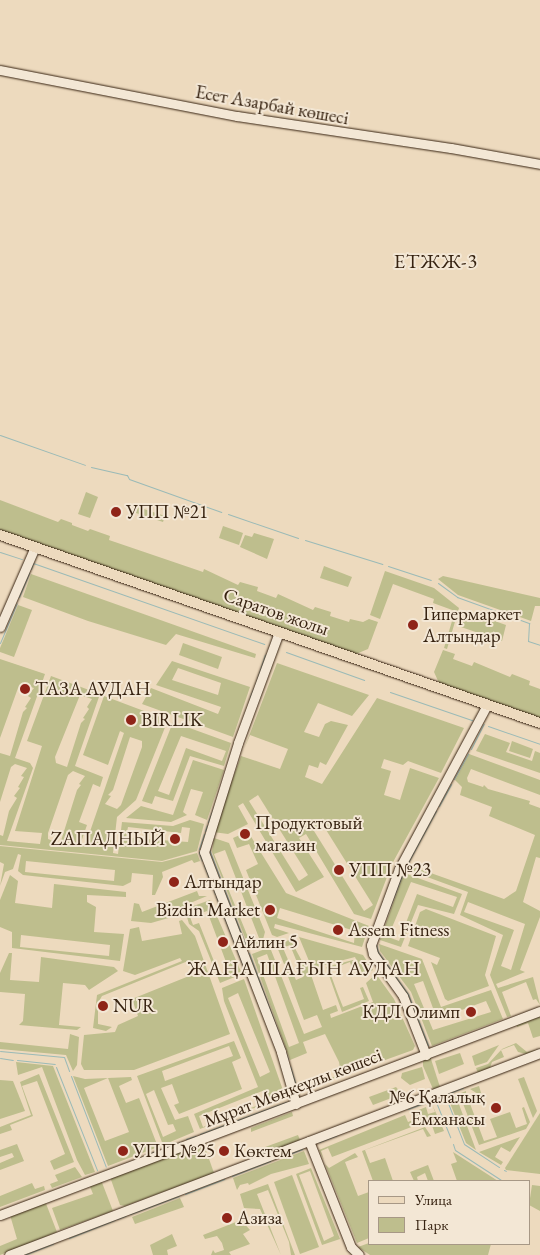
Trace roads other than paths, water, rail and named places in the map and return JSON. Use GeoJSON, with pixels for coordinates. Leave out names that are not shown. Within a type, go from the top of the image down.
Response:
{"type":"FeatureCollection","features":[{"type":"Feature","properties":{"kind":"main road","name":"Саратов жолы"},"geometry":{"type":"LineString","coordinates":[[0,535],[34,549],[486,707],[540,728]]}},
{"type":"Feature","properties":{"kind":"main road","name":"Саратов жолы"},"geometry":{"type":"LineString","coordinates":[[0,540],[34,549]]}},
{"type":"Feature","properties":{"kind":"main road","name":"Саратов жолы"},"geometry":{"type":"LineString","coordinates":[[486,707],[540,723]]}},
{"type":"Feature","properties":{"kind":"street","name":"Есет Азарбай көшесі"},"geometry":{"type":"LineString","coordinates":[[0,70],[237,116],[451,148],[540,164]]}},
{"type":"Feature","properties":{"kind":"street"},"geometry":{"type":"LineString","coordinates":[[0,627],[34,549]]}},
{"type":"Feature","properties":{"kind":"street"},"geometry":{"type":"LineString","coordinates":[[278,634],[238,743],[204,852],[281,1052],[296,1104]]}},
{"type":"Feature","properties":{"kind":"street"},"geometry":{"type":"LineString","coordinates":[[426,1055],[403,996],[372,952],[370,946],[399,869],[486,707]]}},
{"type":"Feature","properties":{"kind":"street","name":"Мұрат Мөңкеұлы көшесі"},"geometry":{"type":"LineString","coordinates":[[0,1215],[540,1011]]}},
{"type":"Feature","properties":{"kind":"street"},"geometry":{"type":"LineString","coordinates":[[9,1255],[540,1052]]}},
{"type":"Feature","properties":{"kind":"street"},"geometry":{"type":"LineString","coordinates":[[309,1140],[351,1247],[359,1255]]}},
{"type":"Feature","properties":{"kind":"waterway"},"geometry":{"type":"LineString","coordinates":[[0,435],[85,465]]}},
{"type":"Feature","properties":{"kind":"waterway"},"geometry":{"type":"LineString","coordinates":[[91,467],[127,475],[129,479],[221,512]]}},
{"type":"Feature","properties":{"kind":"waterway"},"geometry":{"type":"LineString","coordinates":[[228,514],[298,538]]}},
{"type":"Feature","properties":{"kind":"waterway"},"geometry":{"type":"LineString","coordinates":[[305,540],[382,564]]}},
{"type":"Feature","properties":{"kind":"waterway"},"geometry":{"type":"LineString","coordinates":[[0,552],[22,559]]}},
{"type":"Feature","properties":{"kind":"waterway"},"geometry":{"type":"LineString","coordinates":[[31,569],[33,563],[264,644]]}},
{"type":"Feature","properties":{"kind":"waterway"},"geometry":{"type":"LineString","coordinates":[[388,566],[431,580]]}},
{"type":"Feature","properties":{"kind":"waterway"},"geometry":{"type":"LineString","coordinates":[[19,597],[29,573]]}},
{"type":"Feature","properties":{"kind":"waterway"},"geometry":{"type":"LineString","coordinates":[[438,583],[457,597],[529,623],[528,641],[540,645]]}},
{"type":"Feature","properties":{"kind":"waterway"},"geometry":{"type":"LineString","coordinates":[[0,643],[17,603]]}},
{"type":"Feature","properties":{"kind":"waterway"},"geometry":{"type":"LineString","coordinates":[[286,652],[364,680]]}},
{"type":"Feature","properties":{"kind":"waterway"},"geometry":{"type":"LineString","coordinates":[[255,685],[265,655]]}},
{"type":"Feature","properties":{"kind":"waterway"},"geometry":{"type":"LineString","coordinates":[[250,697],[253,689]]}},
{"type":"Feature","properties":{"kind":"waterway"},"geometry":{"type":"LineString","coordinates":[[390,692],[472,720]]}},
{"type":"Feature","properties":{"kind":"waterway"},"geometry":{"type":"LineString","coordinates":[[471,749],[484,724]]}},
{"type":"Feature","properties":{"kind":"waterway"},"geometry":{"type":"LineString","coordinates":[[488,726],[540,744]]}},
{"type":"Feature","properties":{"kind":"waterway"},"geometry":{"type":"LineString","coordinates":[[454,779],[468,754]]}},
{"type":"Feature","properties":{"kind":"waterway"},"geometry":{"type":"LineString","coordinates":[[439,806],[451,784]]}},
{"type":"Feature","properties":{"kind":"waterway"},"geometry":{"type":"LineString","coordinates":[[208,822],[215,804]]}},
{"type":"Feature","properties":{"kind":"waterway"},"geometry":{"type":"LineString","coordinates":[[405,868],[436,811]]}},
{"type":"Feature","properties":{"kind":"waterway"},"geometry":{"type":"LineString","coordinates":[[205,831],[207,825]]}},
{"type":"Feature","properties":{"kind":"waterway"},"geometry":{"type":"LineString","coordinates":[[199,849],[204,834]]}},
{"type":"Feature","properties":{"kind":"waterway"},"geometry":{"type":"LineString","coordinates":[[209,849],[247,949]]}},
{"type":"Feature","properties":{"kind":"waterway"},"geometry":{"type":"LineString","coordinates":[[199,852],[202,861]]}},
{"type":"Feature","properties":{"kind":"waterway"},"geometry":{"type":"LineString","coordinates":[[204,865],[212,886]]}},
{"type":"Feature","properties":{"kind":"waterway"},"geometry":{"type":"LineString","coordinates":[[386,916],[403,873]]}},
{"type":"Feature","properties":{"kind":"waterway"},"geometry":{"type":"LineString","coordinates":[[216,896],[246,973]]}},
{"type":"Feature","properties":{"kind":"waterway"},"geometry":{"type":"LineString","coordinates":[[376,944],[378,952],[408,994],[428,1045]]}},
{"type":"Feature","properties":{"kind":"waterway"},"geometry":{"type":"LineString","coordinates":[[249,953],[288,1059]]}},
{"type":"Feature","properties":{"kind":"waterway"},"geometry":{"type":"LineString","coordinates":[[0,1051],[64,1057],[69,1071]]}},
{"type":"Feature","properties":{"kind":"waterway"},"geometry":{"type":"LineString","coordinates":[[0,1058],[13,1060]]}},
{"type":"Feature","properties":{"kind":"waterway"},"geometry":{"type":"LineString","coordinates":[[17,1060],[55,1064]]}},
{"type":"Feature","properties":{"kind":"waterway"},"geometry":{"type":"LineString","coordinates":[[290,1066],[295,1082]]}},
{"type":"Feature","properties":{"kind":"waterway"},"geometry":{"type":"LineString","coordinates":[[56,1067],[97,1170]]}},
{"type":"Feature","properties":{"kind":"waterway"},"geometry":{"type":"LineString","coordinates":[[71,1076],[106,1167]]}},
{"type":"Feature","properties":{"kind":"waterway"},"geometry":{"type":"LineString","coordinates":[[297,1087],[298,1093]]}},
{"type":"Feature","properties":{"kind":"waterway"},"geometry":{"type":"LineString","coordinates":[[447,1094],[463,1088]]}},
{"type":"Feature","properties":{"kind":"waterway"},"geometry":{"type":"LineString","coordinates":[[446,1098],[464,1144],[499,1167]]}},
{"type":"Feature","properties":{"kind":"waterway"},"geometry":{"type":"LineString","coordinates":[[408,1109],[431,1100]]}},
{"type":"Feature","properties":{"kind":"waterway"},"geometry":{"type":"LineString","coordinates":[[200,1134],[286,1102]]}},
{"type":"Feature","properties":{"kind":"waterway"},"geometry":{"type":"LineString","coordinates":[[436,1102],[450,1137]]}},
{"type":"Feature","properties":{"kind":"waterway"},"geometry":{"type":"LineString","coordinates":[[319,1142],[337,1135]]}},
{"type":"Feature","properties":{"kind":"waterway"},"geometry":{"type":"LineString","coordinates":[[186,1139],[196,1136]]}},
{"type":"Feature","properties":{"kind":"waterway"},"geometry":{"type":"LineString","coordinates":[[164,1148],[181,1142]]}},
{"type":"Feature","properties":{"kind":"waterway"},"geometry":{"type":"LineString","coordinates":[[453,1144],[455,1150],[501,1180]]}},
{"type":"Feature","properties":{"kind":"waterway"},"geometry":{"type":"LineString","coordinates":[[279,1158],[302,1149]]}},
{"type":"Feature","properties":{"kind":"waterway"},"geometry":{"type":"LineString","coordinates":[[146,1155],[159,1150]]}},
{"type":"Feature","properties":{"kind":"waterway"},"geometry":{"type":"LineString","coordinates":[[232,1176],[270,1161]]}},
{"type":"Feature","properties":{"kind":"waterway"},"geometry":{"type":"LineString","coordinates":[[185,1194],[224,1179]]}},
{"type":"Feature","properties":{"kind":"waterway"},"geometry":{"type":"LineString","coordinates":[[130,1214],[179,1196]]}},
{"type":"Feature","properties":{"kind":"waterway"},"geometry":{"type":"LineString","coordinates":[[117,1219],[125,1216]]}},
{"type":"Feature","properties":{"kind":"waterway"},"geometry":{"type":"LineString","coordinates":[[69,1238],[115,1220]]}},
{"type":"Feature","properties":{"kind":"waterway"},"geometry":{"type":"LineString","coordinates":[[24,1255],[53,1244]]}},
{"type":"Feature","properties":{"kind":"place","name":"УПП №21"},"geometry":{"type":"Point","coordinates":[116,512]}},
{"type":"Feature","properties":{"kind":"place","name":"Гипермаркет Алтындар"},"geometry":{"type":"Point","coordinates":[413,625]}},
{"type":"Feature","properties":{"kind":"place","name":"ТАЗА АУДАН"},"geometry":{"type":"Point","coordinates":[25,689]}},
{"type":"Feature","properties":{"kind":"place","name":"BIRLIK"},"geometry":{"type":"Point","coordinates":[131,720]}},
{"type":"Feature","properties":{"kind":"place","name":"Продуктовый магазин"},"geometry":{"type":"Point","coordinates":[245,834]}},
{"type":"Feature","properties":{"kind":"place","name":"ZАПАДНЫЙ"},"geometry":{"type":"Point","coordinates":[175,839]}},
{"type":"Feature","properties":{"kind":"place","name":"УПП №23"},"geometry":{"type":"Point","coordinates":[339,870]}},
{"type":"Feature","properties":{"kind":"place","name":"Алтындар"},"geometry":{"type":"Point","coordinates":[174,882]}},
{"type":"Feature","properties":{"kind":"place","name":"Bizdin Market"},"geometry":{"type":"Point","coordinates":[270,910]}},
{"type":"Feature","properties":{"kind":"place","name":"Assem Fitness"},"geometry":{"type":"Point","coordinates":[338,930]}},
{"type":"Feature","properties":{"kind":"place","name":"Айлин 5"},"geometry":{"type":"Point","coordinates":[223,942]}},
{"type":"Feature","properties":{"kind":"place","name":"NUR"},"geometry":{"type":"Point","coordinates":[103,1006]}},
{"type":"Feature","properties":{"kind":"place","name":"КДЛ Олимп"},"geometry":{"type":"Point","coordinates":[471,1012]}},
{"type":"Feature","properties":{"kind":"place","name":"№6 Қалалық Емханасы"},"geometry":{"type":"Point","coordinates":[496,1108]}},
{"type":"Feature","properties":{"kind":"place","name":"УПП №25"},"geometry":{"type":"Point","coordinates":[123,1151]}},
{"type":"Feature","properties":{"kind":"place","name":"Көктем"},"geometry":{"type":"Point","coordinates":[224,1151]}},
{"type":"Feature","properties":{"kind":"place","name":"Азиза"},"geometry":{"type":"Point","coordinates":[227,1218]}},
{"type":"Feature","properties":{"kind":"district","name":"ЕТЖЖ-3"},"geometry":{"type":"Point","coordinates":[436,261]}},
{"type":"Feature","properties":{"kind":"district","name":"ЖАҢА ШАҒЫН АУДАН"},"geometry":{"type":"Point","coordinates":[304,968]}}]}
